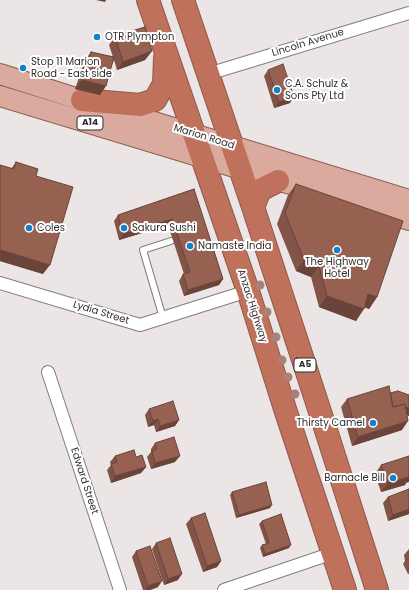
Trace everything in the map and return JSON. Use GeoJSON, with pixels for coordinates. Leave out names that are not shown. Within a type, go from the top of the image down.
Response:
{"type":"FeatureCollection","features":[{"type":"Feature","properties":{"kind":"highway","name":"Anzac Highway"},"geometry":{"type":"LineString","coordinates":[[148,0],[248,291],[285,409],[345,590]]}},
{"type":"Feature","properties":{"kind":"highway","name":"A5"},"geometry":{"type":"LineString","coordinates":[[183,0],[315,394],[377,590]]}},
{"type":"Feature","properties":{"kind":"highway"},"geometry":{"type":"LineString","coordinates":[[82,100],[140,105],[155,100],[164,84],[165,49]]}},
{"type":"Feature","properties":{"kind":"highway"},"geometry":{"type":"LineString","coordinates":[[253,207],[260,190],[278,180]]}},
{"type":"Feature","properties":{"kind":"highway"},"geometry":{"type":"LineString","coordinates":[[285,409],[315,394]]}},
{"type":"Feature","properties":{"kind":"main road","name":"Marion Road"},"geometry":{"type":"LineString","coordinates":[[0,74],[409,200]]}},
{"type":"Feature","properties":{"kind":"main road","name":"Marion Road"},"geometry":{"type":"LineString","coordinates":[[0,96],[409,220]]}},
{"type":"Feature","properties":{"kind":"street","name":"Lincoln Avenue"},"geometry":{"type":"LineString","coordinates":[[208,74],[409,13]]}},
{"type":"Feature","properties":{"kind":"street","name":"Lydia Street"},"geometry":{"type":"LineString","coordinates":[[0,283],[140,325],[248,291]]}},
{"type":"Feature","properties":{"kind":"street","name":"Edward Street"},"geometry":{"type":"LineString","coordinates":[[48,372],[120,590]]}},
{"type":"Feature","properties":{"kind":"street"},"geometry":{"type":"LineString","coordinates":[[224,590],[333,553]]}},
{"type":"Feature","properties":{"kind":"lane"},"geometry":{"type":"LineString","coordinates":[[163,318],[143,250],[171,241]]}},
{"type":"Feature","properties":{"kind":"building"},"geometry":{"type":"Polygon","coordinates":[[[145,27],[152,51],[123,62],[115,36],[145,27]]]}},
{"type":"Feature","properties":{"kind":"building"},"geometry":{"type":"Polygon","coordinates":[[[91,52],[114,57],[106,86],[82,80],[91,52]]]}},
{"type":"Feature","properties":{"kind":"building"},"geometry":{"type":"Polygon","coordinates":[[[283,64],[294,97],[279,102],[268,70],[283,64]]]}},
{"type":"Feature","properties":{"kind":"building","name":"Coles"},"geometry":{"type":"Polygon","coordinates":[[[16,162],[38,169],[36,176],[73,187],[50,265],[0,250],[0,165],[14,169],[16,162]]]}},
{"type":"Feature","properties":{"kind":"building"},"geometry":{"type":"Polygon","coordinates":[[[296,184],[403,221],[377,297],[368,294],[364,309],[327,296],[319,266],[304,260],[285,213],[296,184]]]}},
{"type":"Feature","properties":{"kind":"building"},"geometry":{"type":"Polygon","coordinates":[[[194,189],[223,279],[188,290],[183,274],[190,272],[172,219],[123,234],[118,215],[194,189]]]}},
{"type":"Feature","properties":{"kind":"building","name":"Thirsty Camel"},"geometry":{"type":"Polygon","coordinates":[[[389,386],[393,407],[405,404],[408,421],[358,437],[347,399],[389,386]]]}},
{"type":"Feature","properties":{"kind":"building"},"geometry":{"type":"Polygon","coordinates":[[[398,391],[409,395],[409,408],[406,407],[405,404],[393,407],[390,393],[398,391]]]}},
{"type":"Feature","properties":{"kind":"building"},"geometry":{"type":"Polygon","coordinates":[[[173,401],[179,420],[160,426],[158,419],[153,421],[149,409],[173,401]]]}},
{"type":"Feature","properties":{"kind":"building"},"geometry":{"type":"Polygon","coordinates":[[[174,437],[180,456],[155,463],[152,451],[157,449],[155,443],[174,437]]]}},
{"type":"Feature","properties":{"kind":"building"},"geometry":{"type":"Polygon","coordinates":[[[134,450],[136,457],[142,455],[146,467],[115,476],[111,464],[117,462],[115,456],[134,450]]]}},
{"type":"Feature","properties":{"kind":"building"},"geometry":{"type":"Polygon","coordinates":[[[409,456],[409,477],[388,483],[381,465],[409,456]]]}},
{"type":"Feature","properties":{"kind":"building"},"geometry":{"type":"Polygon","coordinates":[[[266,482],[272,505],[239,515],[232,492],[266,482]]]}},
{"type":"Feature","properties":{"kind":"building"},"geometry":{"type":"Polygon","coordinates":[[[409,489],[409,509],[393,515],[388,497],[409,489]]]}},
{"type":"Feature","properties":{"kind":"building"},"geometry":{"type":"Polygon","coordinates":[[[205,513],[221,561],[207,566],[191,518],[205,513]]]}},
{"type":"Feature","properties":{"kind":"building"},"geometry":{"type":"Polygon","coordinates":[[[281,514],[291,545],[265,554],[262,545],[269,543],[262,521],[281,514]]]}},
{"type":"Feature","properties":{"kind":"building"},"geometry":{"type":"Polygon","coordinates":[[[170,538],[182,574],[168,579],[156,543],[170,538]]]}},
{"type":"Feature","properties":{"kind":"building"},"geometry":{"type":"Polygon","coordinates":[[[150,546],[162,581],[148,586],[136,551],[150,546]]]}},
{"type":"Feature","properties":{"kind":"place","name":"OTR Plympton"},"geometry":{"type":"Point","coordinates":[97,37]}},
{"type":"Feature","properties":{"kind":"place","name":"Stop 11 Marion Road - East side"},"geometry":{"type":"Point","coordinates":[23,68]}},
{"type":"Feature","properties":{"kind":"place","name":"C.A. Schulz & Sons Pty Ltd"},"geometry":{"type":"Point","coordinates":[277,90]}},
{"type":"Feature","properties":{"kind":"place","name":"Coles"},"geometry":{"type":"Point","coordinates":[29,228]}},
{"type":"Feature","properties":{"kind":"place","name":"Sakura Sushi"},"geometry":{"type":"Point","coordinates":[124,228]}},
{"type":"Feature","properties":{"kind":"place","name":"Namaste India"},"geometry":{"type":"Point","coordinates":[190,246]}},
{"type":"Feature","properties":{"kind":"place","name":"The Highway Hotel"},"geometry":{"type":"Point","coordinates":[337,250]}},
{"type":"Feature","properties":{"kind":"place","name":"Thirsty Camel"},"geometry":{"type":"Point","coordinates":[373,423]}},
{"type":"Feature","properties":{"kind":"place","name":"Barnacle Bill"},"geometry":{"type":"Point","coordinates":[393,478]}}]}
